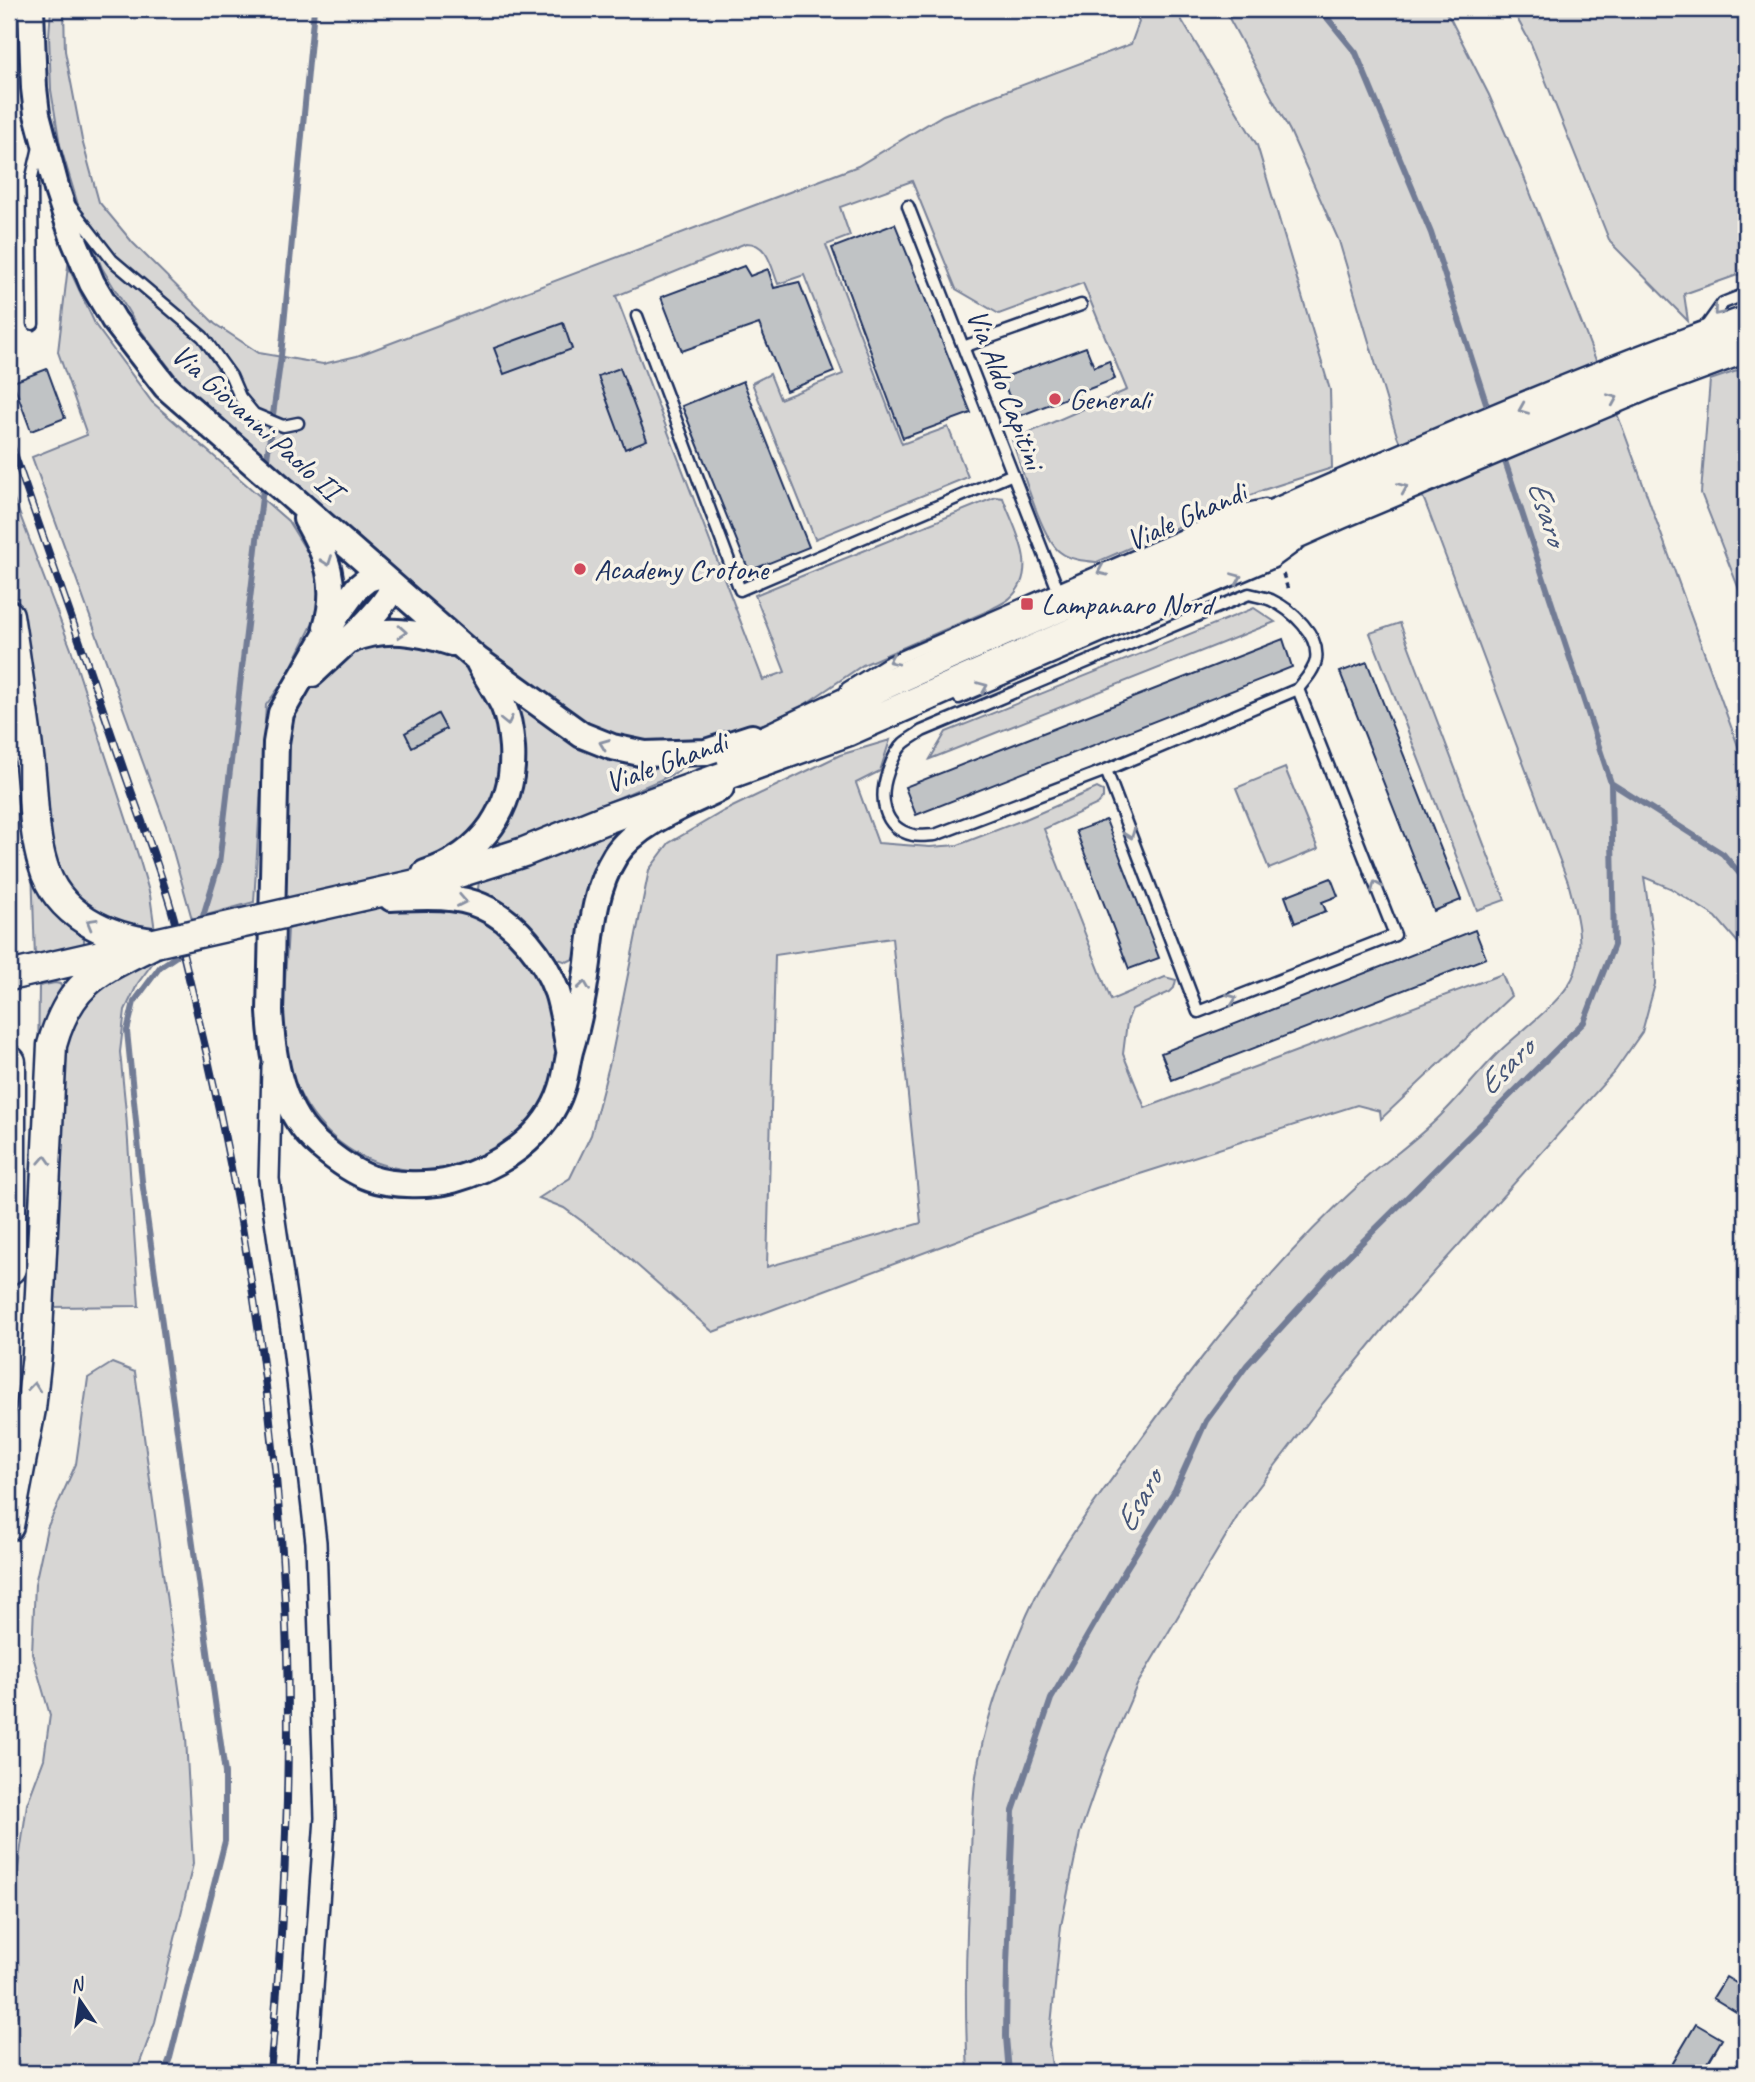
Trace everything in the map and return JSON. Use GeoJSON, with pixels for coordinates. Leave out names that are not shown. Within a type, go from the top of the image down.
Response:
{"type":"FeatureCollection","features":[{"type":"Feature","properties":{"kind":"main road","name":"Viale Ghandi"},"geometry":{"type":"LineString","coordinates":[[603,820],[834,706],[1350,481],[1656,353],[1746,321]]}},
{"type":"Feature","properties":{"kind":"main road","name":"Viale Ghandi"},"geometry":{"type":"LineString","coordinates":[[603,820],[849,731],[1341,514],[1654,382],[1746,348]]}},
{"type":"Feature","properties":{"kind":"main road"},"geometry":{"type":"LineString","coordinates":[[9,615],[38,844],[47,878],[68,906],[94,926],[133,941],[155,943]]}},
{"type":"Feature","properties":{"kind":"main road"},"geometry":{"type":"LineString","coordinates":[[9,976],[443,878],[524,852],[603,820]]}},
{"type":"Feature","properties":{"kind":"main road"},"geometry":{"type":"LineString","coordinates":[[9,1526],[31,1409],[37,1354],[52,1045],[64,1012],[76,992],[96,973],[155,943]]}},
{"type":"Feature","properties":{"kind":"main road"},"geometry":{"type":"LineString","coordinates":[[9,1062],[9,1268]]}},
{"type":"Feature","properties":{"kind":"street","name":"Via Giovanni Paolo II"},"geometry":{"type":"LineString","coordinates":[[31,9],[34,88],[56,188],[83,262],[114,320],[166,387],[469,653]]}},
{"type":"Feature","properties":{"kind":"street","name":"Via Giovanni Paolo II"},"geometry":{"type":"LineString","coordinates":[[33,65],[41,9]]}},
{"type":"Feature","properties":{"kind":"street"},"geometry":{"type":"LineString","coordinates":[[295,500],[326,555],[331,573],[328,622],[333,641]]}},
{"type":"Feature","properties":{"kind":"street"},"geometry":{"type":"LineString","coordinates":[[307,2073],[325,1818],[317,1556],[291,1330],[270,1179],[270,1012],[276,743],[281,713],[291,694],[333,641],[377,612],[389,597],[386,581]]}},
{"type":"Feature","properties":{"kind":"street"},"geometry":{"type":"LineString","coordinates":[[333,641],[375,632],[423,634],[469,653],[582,734],[612,747],[645,754],[706,752],[834,706]]}},
{"type":"Feature","properties":{"kind":"street"},"geometry":{"type":"LineString","coordinates":[[345,900],[441,868],[469,850],[488,831],[499,814],[508,796],[513,772],[511,737],[504,706],[469,653]]}},
{"type":"Feature","properties":{"kind":"street"},"geometry":{"type":"LineString","coordinates":[[272,1052],[283,1094],[307,1135],[323,1149],[370,1178],[405,1184],[439,1184],[492,1167],[535,1133],[561,1090],[578,1028],[593,920],[602,882],[615,856],[639,830],[712,793],[849,731]]}},
{"type":"Feature","properties":{"kind":"street"},"geometry":{"type":"LineString","coordinates":[[345,900],[427,897],[458,900],[480,905],[502,918],[524,937],[545,965],[558,994],[570,1053]]}},
{"type":"Feature","properties":{"kind":"lane"},"geometry":{"type":"LineString","coordinates":[[33,324],[32,177],[42,134]]}},
{"type":"Feature","properties":{"kind":"lane"},"geometry":{"type":"LineString","coordinates":[[56,188],[113,260],[202,337],[231,376],[240,397],[254,414],[283,426],[298,423]]}},
{"type":"Feature","properties":{"kind":"lane","name":"Via Aldo Capitini"},"geometry":{"type":"LineString","coordinates":[[908,206],[1058,590]]}},
{"type":"Feature","properties":{"kind":"lane"},"geometry":{"type":"LineString","coordinates":[[1699,338],[1723,303],[1746,294]]}},
{"type":"Feature","properties":{"kind":"lane"},"geometry":{"type":"LineString","coordinates":[[963,348],[1081,305]]}},
{"type":"Feature","properties":{"kind":"lane"},"geometry":{"type":"LineString","coordinates":[[637,316],[740,590],[1013,474]]}},
{"type":"Feature","properties":{"kind":"lane"},"geometry":{"type":"LineString","coordinates":[[834,706],[848,688],[887,663],[1238,511],[1350,481]]}},
{"type":"Feature","properties":{"kind":"lane"},"geometry":{"type":"LineString","coordinates":[[948,702],[1274,562],[1341,514]]}},
{"type":"Feature","properties":{"kind":"lane"},"geometry":{"type":"LineString","coordinates":[[1249,594],[1270,600],[1291,613],[1312,638],[1316,660],[1298,689],[1106,770],[935,835],[913,836],[900,828],[887,817],[882,801],[887,774],[902,744],[922,731],[1249,594]]}},
{"type":"Feature","properties":{"kind":"lane"},"geometry":{"type":"LineString","coordinates":[[1097,638],[1103,653]]}},
{"type":"Feature","properties":{"kind":"lane"},"geometry":{"type":"LineString","coordinates":[[1106,770],[1198,1012],[1395,935],[1298,689]]}},
{"type":"Feature","properties":{"kind":"lane"},"geometry":{"type":"LineString","coordinates":[[849,731],[888,724]]}},
{"type":"Feature","properties":{"kind":"shaded area"},"geometry":{"type":"Polygon","coordinates":[[[51,9],[64,9],[65,51],[82,140],[99,202],[133,243],[215,324],[259,353],[323,364],[357,356],[858,166],[943,115],[1131,44],[1139,22],[1135,9],[1175,9],[1257,145],[1330,390],[1332,468],[1263,490],[1097,562],[1064,555],[1053,544],[1039,517],[1012,440],[1127,390],[1083,283],[999,314],[956,289],[912,181],[840,207],[850,236],[826,245],[902,444],[948,427],[968,477],[815,539],[752,383],[770,374],[780,399],[843,374],[804,275],[778,284],[764,251],[746,243],[616,296],[763,680],[785,672],[755,595],[996,497],[1003,498],[1018,536],[1024,575],[1019,587],[1003,603],[863,665],[801,707],[766,723],[696,745],[625,741],[598,731],[524,684],[185,388],[136,324],[102,268],[85,228],[60,145],[51,90],[51,9]]]}},
{"type":"Feature","properties":{"kind":"shaded area"},"geometry":{"type":"Polygon","coordinates":[[[1224,9],[1443,9],[1451,20],[1489,95],[1522,172],[1623,429],[1746,768],[1746,952],[1716,917],[1670,888],[1644,877],[1654,945],[1655,984],[1642,1032],[1615,1071],[1385,1327],[1242,1509],[1137,1685],[1108,1752],[1080,1833],[1061,1926],[1049,2045],[1053,2073],[968,2073],[967,1936],[976,1776],[984,1736],[1004,1673],[1037,1593],[1088,1512],[1156,1418],[1237,1314],[1327,1216],[1369,1176],[1435,1121],[1494,1057],[1550,1007],[1572,979],[1579,955],[1579,931],[1568,882],[1425,502],[1397,436],[1339,241],[1290,131],[1224,9]]]}},
{"type":"Feature","properties":{"kind":"shaded area"},"geometry":{"type":"Polygon","coordinates":[[[1512,9],[1746,9],[1746,272],[1684,294],[1688,321],[1610,242],[1531,44],[1512,9]]]}},
{"type":"Feature","properties":{"kind":"shaded area"},"geometry":{"type":"Polygon","coordinates":[[[68,266],[96,326],[152,402],[288,521],[314,563],[321,590],[319,611],[286,678],[266,705],[254,902],[192,919],[166,826],[32,457],[87,435],[58,352],[68,266]]]}},
{"type":"Feature","properties":{"kind":"shaded area"},"geometry":{"type":"Polygon","coordinates":[[[1746,368],[1746,607],[1701,493],[1710,380],[1746,368]]]}},
{"type":"Feature","properties":{"kind":"shaded area"},"geometry":{"type":"Polygon","coordinates":[[[9,486],[71,649],[140,861],[150,895],[155,931],[134,930],[75,899],[55,869],[18,611],[9,567],[9,486]]]}},
{"type":"Feature","properties":{"kind":"shaded area"},"geometry":{"type":"Polygon","coordinates":[[[1254,608],[1275,622],[930,759],[946,732],[1254,608]]]}},
{"type":"Feature","properties":{"kind":"shaded area"},"geometry":{"type":"Polygon","coordinates":[[[1400,623],[1505,900],[1477,910],[1370,633],[1400,623]]]}},
{"type":"Feature","properties":{"kind":"shaded area"},"geometry":{"type":"Polygon","coordinates":[[[413,643],[438,649],[460,661],[484,688],[499,718],[501,781],[489,814],[470,839],[420,868],[281,900],[286,737],[291,715],[306,690],[346,654],[365,646],[413,643]]]}},
{"type":"Feature","properties":{"kind":"shaded area"},"geometry":{"type":"Polygon","coordinates":[[[514,698],[682,766],[677,772],[660,780],[506,846],[498,841],[518,795],[525,770],[523,738],[514,698]]]}},
{"type":"Feature","properties":{"kind":"shaded area"},"geometry":{"type":"Polygon","coordinates":[[[890,740],[880,771],[856,783],[878,843],[930,847],[958,845],[1097,788],[1103,791],[1103,798],[1098,804],[1044,829],[1111,1000],[1165,977],[1176,980],[1170,992],[1132,1009],[1127,1022],[1123,1054],[1145,1108],[1502,974],[1511,996],[1381,1119],[1380,1111],[1357,1105],[1096,1188],[713,1332],[613,1244],[564,1208],[539,1198],[570,1178],[591,1135],[612,1054],[649,870],[669,843],[724,811],[840,755],[890,740]],[[892,938],[775,955],[767,1267],[921,1223],[892,938]]]}},
{"type":"Feature","properties":{"kind":"shaded area"},"geometry":{"type":"Polygon","coordinates":[[[1285,768],[1318,849],[1269,869],[1236,788],[1285,768]]]}},
{"type":"Feature","properties":{"kind":"shaded area"},"geometry":{"type":"Polygon","coordinates":[[[638,817],[575,958],[567,962],[555,958],[526,926],[478,889],[479,881],[638,817]]]}},
{"type":"Feature","properties":{"kind":"shaded area"},"geometry":{"type":"Polygon","coordinates":[[[32,866],[55,912],[84,938],[84,944],[35,958],[32,866]]]}},
{"type":"Feature","properties":{"kind":"shaded area"},"geometry":{"type":"Polygon","coordinates":[[[402,901],[465,907],[531,952],[561,1030],[549,1091],[532,1120],[505,1144],[475,1160],[443,1169],[412,1170],[382,1164],[354,1152],[329,1133],[308,1108],[288,1060],[284,1004],[288,929],[402,901]]]}},
{"type":"Feature","properties":{"kind":"shaded area"},"geometry":{"type":"Polygon","coordinates":[[[155,960],[138,983],[125,1010],[120,1052],[139,1306],[53,1307],[63,1052],[77,1016],[94,991],[118,973],[155,960]]]}},
{"type":"Feature","properties":{"kind":"shaded area"},"geometry":{"type":"Polygon","coordinates":[[[55,983],[62,988],[52,1006],[38,1065],[39,986],[55,983]]]}},
{"type":"Feature","properties":{"kind":"shaded area"},"geometry":{"type":"Polygon","coordinates":[[[112,1363],[135,1372],[186,1738],[193,1864],[155,2022],[136,2073],[9,2073],[9,2027],[17,2015],[9,1932],[27,1804],[44,1759],[50,1715],[32,1653],[35,1584],[47,1528],[76,1464],[88,1378],[112,1363]]]}},
{"type":"Feature","properties":{"kind":"building"},"geometry":{"type":"Polygon","coordinates":[[[895,224],[971,413],[903,438],[832,248],[895,224]]]}},
{"type":"Feature","properties":{"kind":"building"},"geometry":{"type":"Polygon","coordinates":[[[744,266],[750,276],[768,269],[774,288],[799,282],[834,372],[786,391],[759,324],[682,351],[661,297],[744,266]]]}},
{"type":"Feature","properties":{"kind":"building"},"geometry":{"type":"Polygon","coordinates":[[[563,323],[572,349],[504,374],[494,348],[563,323]]]}},
{"type":"Feature","properties":{"kind":"building"},"geometry":{"type":"Polygon","coordinates":[[[1086,347],[1094,367],[1109,361],[1115,379],[1017,417],[1002,378],[1086,347]]]}},
{"type":"Feature","properties":{"kind":"building"},"geometry":{"type":"Polygon","coordinates":[[[620,368],[647,440],[625,449],[598,376],[620,368]]]}},
{"type":"Feature","properties":{"kind":"building"},"geometry":{"type":"Polygon","coordinates":[[[47,369],[65,418],[31,431],[13,382],[47,369]]]}},
{"type":"Feature","properties":{"kind":"building"},"geometry":{"type":"Polygon","coordinates":[[[743,381],[809,547],[749,571],[682,406],[743,381]]]}},
{"type":"Feature","properties":{"kind":"building"},"geometry":{"type":"Polygon","coordinates":[[[1283,639],[1292,667],[916,815],[905,787],[1283,639]]]}},
{"type":"Feature","properties":{"kind":"building"},"geometry":{"type":"Polygon","coordinates":[[[1367,662],[1461,900],[1434,911],[1340,672],[1367,662]]]}},
{"type":"Feature","properties":{"kind":"building"},"geometry":{"type":"Polygon","coordinates":[[[438,714],[446,729],[412,747],[405,733],[438,714]]]}},
{"type":"Feature","properties":{"kind":"building"},"geometry":{"type":"Polygon","coordinates":[[[1106,820],[1159,958],[1129,969],[1076,831],[1106,820]]]}},
{"type":"Feature","properties":{"kind":"building"},"geometry":{"type":"Polygon","coordinates":[[[1331,878],[1338,896],[1322,902],[1326,911],[1295,923],[1285,896],[1331,878]]]}},
{"type":"Feature","properties":{"kind":"building"},"geometry":{"type":"Polygon","coordinates":[[[1475,930],[1486,958],[1172,1080],[1161,1053],[1475,930]]]}},
{"type":"Feature","properties":{"kind":"building"},"geometry":{"type":"Polygon","coordinates":[[[1726,1977],[1746,1989],[1746,2018],[1713,1998],[1726,1977]]]}},
{"type":"Feature","properties":{"kind":"building"},"geometry":{"type":"Polygon","coordinates":[[[1696,2024],[1722,2039],[1702,2073],[1667,2073],[1696,2024]]]}},
{"type":"Feature","properties":{"kind":"waterway"},"geometry":{"type":"LineString","coordinates":[[266,466],[281,356],[314,9]]}},
{"type":"Feature","properties":{"kind":"waterway","name":"Esaro"},"geometry":{"type":"LineString","coordinates":[[1320,9],[1356,53],[1431,233],[1489,412]]}},
{"type":"Feature","properties":{"kind":"waterway","name":"Esaro"},"geometry":{"type":"LineString","coordinates":[[1009,2073],[1006,2037],[1007,1965],[1013,1811],[1051,1699],[1175,1490],[1206,1421],[1247,1365],[1329,1275],[1584,1022],[1614,945],[1611,783],[1502,452]]}},
{"type":"Feature","properties":{"kind":"waterway"},"geometry":{"type":"LineString","coordinates":[[200,926],[219,864],[264,480]]}},
{"type":"Feature","properties":{"kind":"waterway"},"geometry":{"type":"LineString","coordinates":[[1611,783],[1723,854],[1746,881]]}},
{"type":"Feature","properties":{"kind":"waterway"},"geometry":{"type":"LineString","coordinates":[[164,2073],[225,1841],[225,1773],[142,1181],[127,1031],[134,1002],[160,967],[190,947]]}},
{"type":"Feature","properties":{"kind":"railway"},"geometry":{"type":"LineString","coordinates":[[9,439],[171,908],[207,1055],[251,1277],[271,1427],[284,1578],[287,1654],[285,1864],[270,2073]]}},
{"type":"Feature","properties":{"kind":"place","name":"Generali"},"geometry":{"type":"Point","coordinates":[1055,399]}},
{"type":"Feature","properties":{"kind":"place","name":"Academy Crotone"},"geometry":{"type":"Point","coordinates":[580,569]}},
{"type":"Feature","properties":{"kind":"place","name":"Lampanaro Nord"},"geometry":{"type":"Point","coordinates":[1027,604]}}]}
